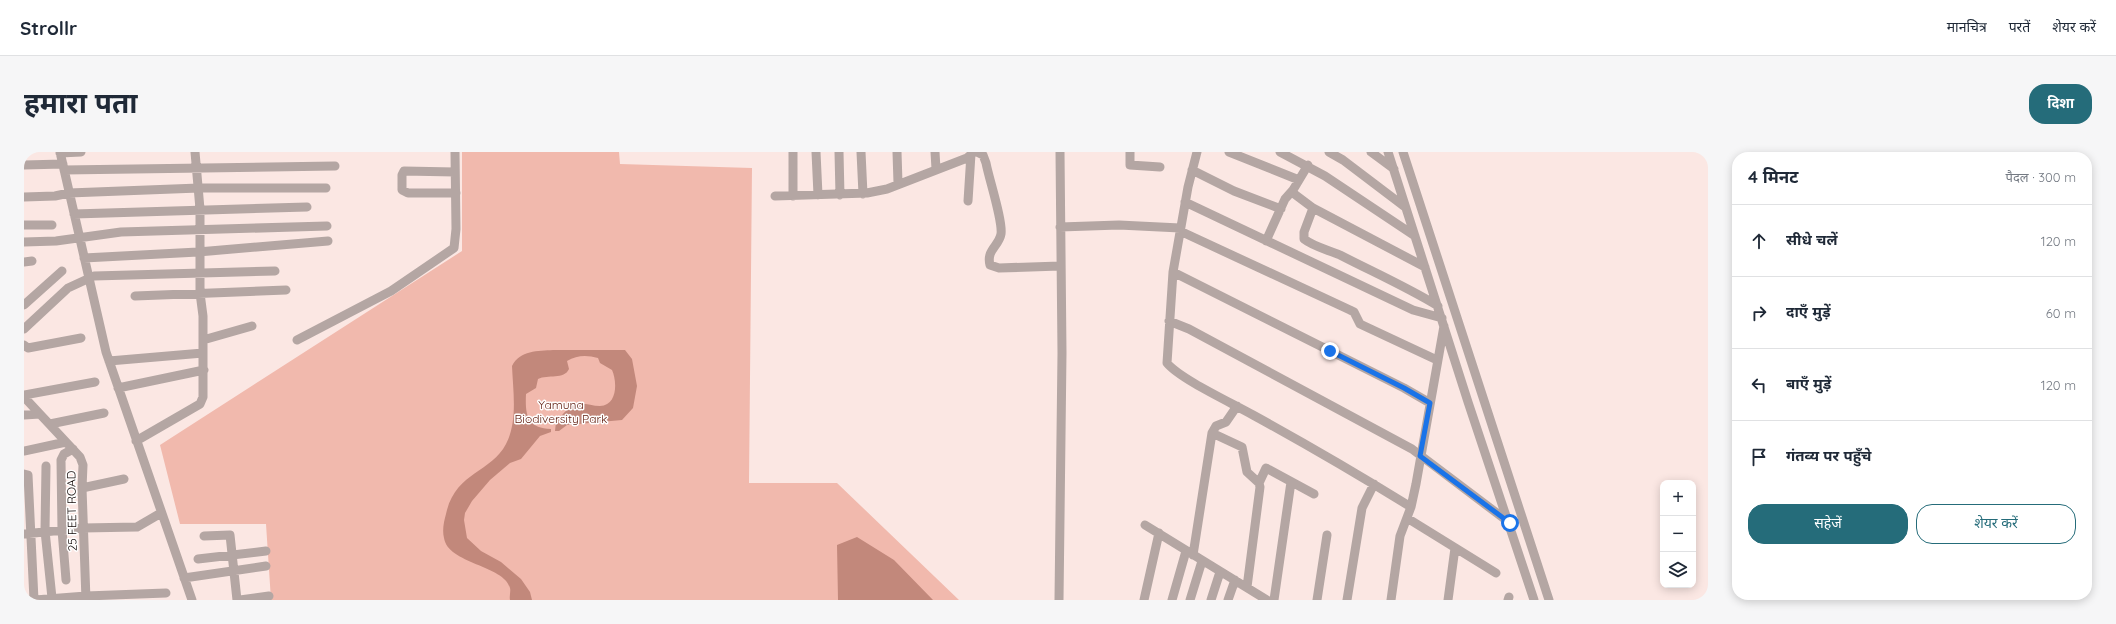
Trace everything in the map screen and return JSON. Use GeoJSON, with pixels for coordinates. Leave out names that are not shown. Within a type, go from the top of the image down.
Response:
{"type":"FeatureCollection","features":[{"type":"Feature","properties":{"kind":"street"},"geometry":{"type":"LineString","coordinates":[[81,152],[60,153],[109,361],[192,600]]}},
{"type":"Feature","properties":{"kind":"street"},"geometry":{"type":"LineString","coordinates":[[136,441],[200,404],[204,394],[203,310],[200,293],[198,252],[200,209],[195,152]]}},
{"type":"Feature","properties":{"kind":"street"},"geometry":{"type":"LineString","coordinates":[[297,340],[392,291],[452,250],[456,240],[455,152]]}},
{"type":"Feature","properties":{"kind":"street"},"geometry":{"type":"LineString","coordinates":[[793,152],[793,196]]}},
{"type":"Feature","properties":{"kind":"street"},"geometry":{"type":"LineString","coordinates":[[816,152],[818,195]]}},
{"type":"Feature","properties":{"kind":"street"},"geometry":{"type":"LineString","coordinates":[[839,152],[840,195]]}},
{"type":"Feature","properties":{"kind":"street"},"geometry":{"type":"LineString","coordinates":[[861,152],[863,194]]}},
{"type":"Feature","properties":{"kind":"street"},"geometry":{"type":"LineString","coordinates":[[897,152],[898,183]]}},
{"type":"Feature","properties":{"kind":"street"},"geometry":{"type":"LineString","coordinates":[[935,152],[936,169]]}},
{"type":"Feature","properties":{"kind":"street"},"geometry":{"type":"LineString","coordinates":[[1059,600],[1062,353],[1060,152]]}},
{"type":"Feature","properties":{"kind":"street"},"geometry":{"type":"LineString","coordinates":[[1130,152],[1130,165],[1160,167]]}},
{"type":"Feature","properties":{"kind":"street"},"geometry":{"type":"LineString","coordinates":[[1197,152],[1185,202],[1173,272],[1166,359],[1170,367],[1374,484],[1411,507]]}},
{"type":"Feature","properties":{"kind":"street"},"geometry":{"type":"LineString","coordinates":[[1229,152],[1299,180]]}},
{"type":"Feature","properties":{"kind":"street"},"geometry":{"type":"LineString","coordinates":[[1280,152],[1308,165],[1415,236]]}},
{"type":"Feature","properties":{"kind":"street"},"geometry":{"type":"LineString","coordinates":[[1329,152],[1343,160],[1405,207]]}},
{"type":"Feature","properties":{"kind":"street"},"geometry":{"type":"LineString","coordinates":[[1371,152],[1394,169]]}},
{"type":"Feature","properties":{"kind":"street"},"geometry":{"type":"LineString","coordinates":[[1388,152],[1473,417],[1510,523],[1534,600]]}},
{"type":"Feature","properties":{"kind":"street"},"geometry":{"type":"LineString","coordinates":[[1403,152],[1549,600]]}},
{"type":"Feature","properties":{"kind":"street"},"geometry":{"type":"LineString","coordinates":[[775,196],[863,194],[887,189],[898,183],[967,158],[974,153],[983,155],[1000,225],[1000,238],[990,251],[990,265],[999,268],[1060,266]]}},
{"type":"Feature","properties":{"kind":"street"},"geometry":{"type":"LineString","coordinates":[[968,201],[974,153]]}},
{"type":"Feature","properties":{"kind":"street"},"geometry":{"type":"LineString","coordinates":[[1266,241],[1281,209],[1308,165]]}},
{"type":"Feature","properties":{"kind":"street"},"geometry":{"type":"LineString","coordinates":[[24,166],[197,168],[335,166]]}},
{"type":"Feature","properties":{"kind":"street"},"geometry":{"type":"LineString","coordinates":[[1192,170],[1234,191],[1281,209]]}},
{"type":"Feature","properties":{"kind":"street"},"geometry":{"type":"LineString","coordinates":[[455,172],[407,171],[402,175],[402,190],[404,192],[456,193]]}},
{"type":"Feature","properties":{"kind":"street"},"geometry":{"type":"LineString","coordinates":[[24,197],[61,196],[69,193],[199,188],[326,188]]}},
{"type":"Feature","properties":{"kind":"street"},"geometry":{"type":"LineString","coordinates":[[1293,190],[1295,195],[1314,208],[1425,267]]}},
{"type":"Feature","properties":{"kind":"street"},"geometry":{"type":"LineString","coordinates":[[1185,202],[1413,310],[1443,321]]}},
{"type":"Feature","properties":{"kind":"street"},"geometry":{"type":"LineString","coordinates":[[74,214],[307,206]]}},
{"type":"Feature","properties":{"kind":"street"},"geometry":{"type":"LineString","coordinates":[[1314,208],[1303,236],[1308,242],[1329,250],[1410,290],[1438,306]]}},
{"type":"Feature","properties":{"kind":"street"},"geometry":{"type":"LineString","coordinates":[[24,225],[52,224]]}},
{"type":"Feature","properties":{"kind":"street"},"geometry":{"type":"LineString","coordinates":[[1060,227],[1119,225],[1180,229],[1354,312],[1360,324],[1437,360]]}},
{"type":"Feature","properties":{"kind":"street"},"geometry":{"type":"LineString","coordinates":[[24,242],[57,241],[121,232],[327,226]]}},
{"type":"Feature","properties":{"kind":"street"},"geometry":{"type":"LineString","coordinates":[[84,258],[116,255],[198,252],[328,241]]}},
{"type":"Feature","properties":{"kind":"street"},"geometry":{"type":"LineString","coordinates":[[24,305],[62,271]]}},
{"type":"Feature","properties":{"kind":"street"},"geometry":{"type":"LineString","coordinates":[[24,329],[69,288],[89,278],[100,275],[275,271]]}},
{"type":"Feature","properties":{"kind":"street"},"geometry":{"type":"LineString","coordinates":[[1173,272],[1404,388],[1430,403]]}},
{"type":"Feature","properties":{"kind":"street"},"geometry":{"type":"LineString","coordinates":[[135,296],[286,290]]}},
{"type":"Feature","properties":{"kind":"street"},"geometry":{"type":"LineString","coordinates":[[1169,321],[1189,329],[1412,449],[1510,523]]}},
{"type":"Feature","properties":{"kind":"street"},"geometry":{"type":"LineString","coordinates":[[1391,600],[1400,536],[1411,507],[1443,321]]}},
{"type":"Feature","properties":{"kind":"street"},"geometry":{"type":"LineString","coordinates":[[203,340],[252,326]]}},
{"type":"Feature","properties":{"kind":"street"},"geometry":{"type":"LineString","coordinates":[[24,345],[28,348],[82,338]]}},
{"type":"Feature","properties":{"kind":"street"},"geometry":{"type":"LineString","coordinates":[[109,361],[203,353]]}},
{"type":"Feature","properties":{"kind":"street"},"geometry":{"type":"LineString","coordinates":[[118,388],[204,370]]}},
{"type":"Feature","properties":{"kind":"street"},"geometry":{"type":"LineString","coordinates":[[24,396],[95,382]]}},
{"type":"Feature","properties":{"kind":"street","name":"25 FEET ROAD"},"geometry":{"type":"LineString","coordinates":[[24,396],[69,446],[80,456],[83,465],[82,488],[86,598]]}},
{"type":"Feature","properties":{"kind":"street"},"geometry":{"type":"LineString","coordinates":[[1172,600],[1190,553],[1212,432],[1216,426],[1226,422],[1237,406]]}},
{"type":"Feature","properties":{"kind":"street"},"geometry":{"type":"LineString","coordinates":[[50,424],[104,413]]}},
{"type":"Feature","properties":{"kind":"street"},"geometry":{"type":"LineString","coordinates":[[24,415],[40,414]]}},
{"type":"Feature","properties":{"kind":"street"},"geometry":{"type":"LineString","coordinates":[[1212,432],[1242,447],[1247,472],[1259,483]]}},
{"type":"Feature","properties":{"kind":"street"},"geometry":{"type":"LineString","coordinates":[[24,451],[69,446]]}},
{"type":"Feature","properties":{"kind":"street"},"geometry":{"type":"LineString","coordinates":[[66,580],[62,530],[62,457],[69,446]]}},
{"type":"Feature","properties":{"kind":"street"},"geometry":{"type":"LineString","coordinates":[[46,466],[45,531],[52,598]]}},
{"type":"Feature","properties":{"kind":"street"},"geometry":{"type":"LineString","coordinates":[[1247,587],[1260,492],[1259,483],[1266,468],[1314,494]]}},
{"type":"Feature","properties":{"kind":"street"},"geometry":{"type":"LineString","coordinates":[[24,474],[28,474],[29,476],[27,533],[28,569],[35,600],[166,593]]}},
{"type":"Feature","properties":{"kind":"street"},"geometry":{"type":"LineString","coordinates":[[82,488],[124,479]]}},
{"type":"Feature","properties":{"kind":"street"},"geometry":{"type":"LineString","coordinates":[[1274,600],[1291,482]]}},
{"type":"Feature","properties":{"kind":"street"},"geometry":{"type":"LineString","coordinates":[[1347,600],[1362,508],[1374,484]]}},
{"type":"Feature","properties":{"kind":"street"},"geometry":{"type":"LineString","coordinates":[[27,533],[144,524],[161,513]]}},
{"type":"Feature","properties":{"kind":"street"},"geometry":{"type":"LineString","coordinates":[[1407,518],[1496,573]]}},
{"type":"Feature","properties":{"kind":"street"},"geometry":{"type":"LineString","coordinates":[[1145,525],[1220,572],[1247,587],[1256,597],[1267,600]]}},
{"type":"Feature","properties":{"kind":"street"},"geometry":{"type":"LineString","coordinates":[[1144,600],[1159,534]]}},
{"type":"Feature","properties":{"kind":"street"},"geometry":{"type":"LineString","coordinates":[[204,536],[230,535],[237,600]]}},
{"type":"Feature","properties":{"kind":"street"},"geometry":{"type":"LineString","coordinates":[[1317,600],[1327,536]]}},
{"type":"Feature","properties":{"kind":"street"},"geometry":{"type":"LineString","coordinates":[[1448,600],[1455,548]]}},
{"type":"Feature","properties":{"kind":"street"},"geometry":{"type":"LineString","coordinates":[[198,559],[266,551]]}},
{"type":"Feature","properties":{"kind":"street"},"geometry":{"type":"LineString","coordinates":[[1190,600],[1202,561]]}},
{"type":"Feature","properties":{"kind":"street"},"geometry":{"type":"LineString","coordinates":[[184,578],[266,566]]}},
{"type":"Feature","properties":{"kind":"street"},"geometry":{"type":"LineString","coordinates":[[1211,600],[1220,572]]}},
{"type":"Feature","properties":{"kind":"street"},"geometry":{"type":"LineString","coordinates":[[1228,600],[1235,580]]}},
{"type":"Feature","properties":{"kind":"street"},"geometry":{"type":"LineString","coordinates":[[240,600],[269,596]]}},
{"type":"Feature","properties":{"kind":"green space","name":"Yamuna Biodiversity Park"},"geometry":{"type":"Polygon","coordinates":[[[462,152],[619,152],[620,164],[752,168],[749,483],[837,483],[959,600],[271,600],[266,524],[180,524],[160,445],[462,251],[462,152]]]}},
{"type":"Feature","properties":{"kind":"shaded area"},"geometry":{"type":"Polygon","coordinates":[[[553,350],[625,350],[632,359],[637,386],[633,408],[622,420],[567,425],[559,431],[555,431],[556,422],[572,406],[582,404],[600,406],[606,405],[610,402],[615,392],[615,380],[612,370],[600,363],[598,358],[590,356],[578,357],[567,361],[569,369],[567,372],[560,376],[538,379],[536,388],[526,394],[526,408],[529,419],[537,426],[551,429],[551,432],[540,436],[521,459],[510,463],[490,480],[472,501],[465,513],[464,520],[467,538],[481,551],[501,562],[521,579],[530,592],[532,600],[510,600],[510,588],[506,580],[498,574],[455,554],[448,547],[443,535],[444,523],[451,500],[457,489],[499,454],[510,435],[514,406],[512,366],[515,361],[530,352],[553,350]]]}},
{"type":"Feature","properties":{"kind":"shaded area"},"geometry":{"type":"Polygon","coordinates":[[[857,537],[894,560],[933,600],[838,600],[837,545],[857,537]]]}},
{"type":"Feature","properties":{"kind":"route"},"geometry":{"type":"LineString","coordinates":[[1330,351],[1404,388],[1430,403],[1420,456],[1510,523]]}}]}
